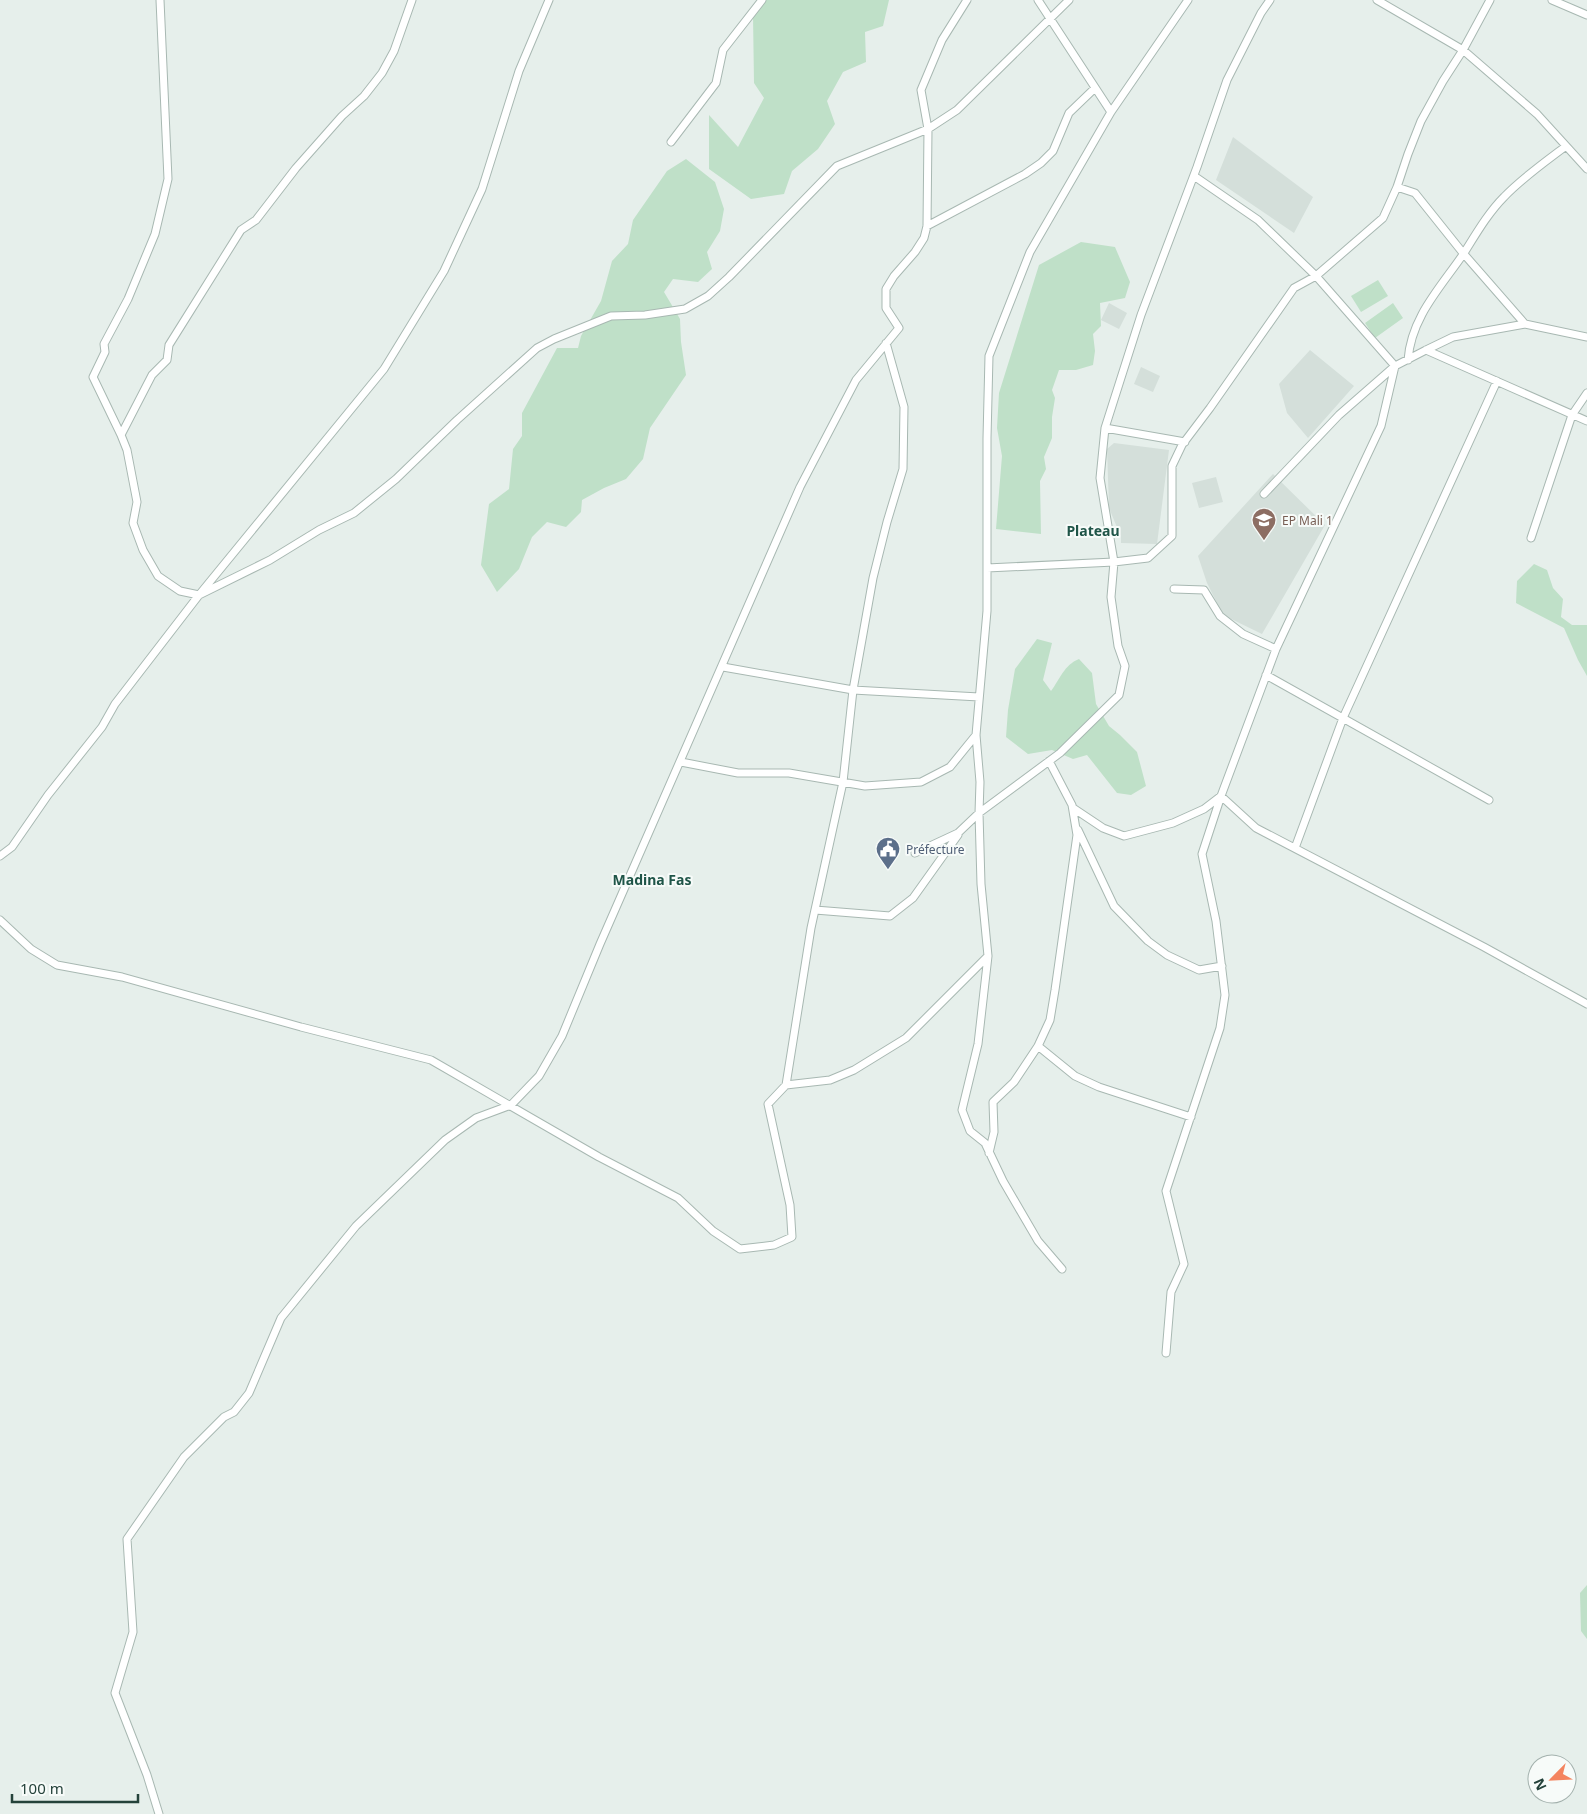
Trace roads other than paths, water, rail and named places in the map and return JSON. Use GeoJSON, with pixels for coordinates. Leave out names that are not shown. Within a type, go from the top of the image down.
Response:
{"type":"FeatureCollection","features":[{"type":"Feature","properties":{"kind":"street"},"geometry":{"type":"LineString","coordinates":[[160,0],[168,179],[156,234],[128,299],[104,344],[105,352],[93,377],[127,450],[136,502],[133,523],[143,550],[158,576],[180,591],[199,595],[270,560],[319,530],[354,513],[396,479],[457,420],[537,348],[554,339],[611,316],[646,315],[685,309],[708,296],[729,277],[837,166],[928,129],[957,110],[1051,20],[1069,0]]}},
{"type":"Feature","properties":{"kind":"street"},"geometry":{"type":"LineString","coordinates":[[121,435],[152,375],[167,360],[169,345],[242,230],[256,220],[296,168],[342,116],[364,96],[382,73],[394,51],[412,0]]}},
{"type":"Feature","properties":{"kind":"street"},"geometry":{"type":"LineString","coordinates":[[0,856],[12,847],[48,795],[102,727],[116,704],[199,595],[384,369],[444,271],[482,189],[519,71],[549,0]]}},
{"type":"Feature","properties":{"kind":"street"},"geometry":{"type":"LineString","coordinates":[[671,142],[716,83],[723,50],[762,0]]}},
{"type":"Feature","properties":{"kind":"street"},"geometry":{"type":"LineString","coordinates":[[159,1814],[147,1775],[115,1693],[133,1632],[127,1539],[184,1457],[224,1417],[234,1412],[249,1393],[280,1318],[356,1226],[445,1140],[476,1118],[511,1104],[539,1076],[562,1036],[600,944],[723,667],[800,487],[856,380],[899,328],[886,308],[886,289],[894,276],[915,252],[924,238],[927,226],[928,129],[921,90],[942,40],[967,0]]}},
{"type":"Feature","properties":{"kind":"street"},"geometry":{"type":"LineString","coordinates":[[1038,0],[1111,112]]}},
{"type":"Feature","properties":{"kind":"street"},"geometry":{"type":"LineString","coordinates":[[1062,1269],[1038,1240],[1003,1181],[985,1142],[970,1131],[962,1110],[978,1044],[988,956],[981,884],[980,782],[976,735],[987,611],[989,356],[1030,252],[1111,112],[1188,0]]}},
{"type":"Feature","properties":{"kind":"street"},"geometry":{"type":"LineString","coordinates":[[815,910],[890,916],[913,898],[958,834],[979,813],[1060,753],[1119,695],[1125,666],[1118,646],[1111,597],[1114,562],[1100,478],[1105,428],[1141,315],[1194,176],[1227,80],[1261,13],[1270,0]]}},
{"type":"Feature","properties":{"kind":"street"},"geometry":{"type":"LineString","coordinates":[[1377,0],[1463,50],[1537,114],[1587,169]]}},
{"type":"Feature","properties":{"kind":"street"},"geometry":{"type":"LineString","coordinates":[[987,568],[1114,562],[1148,558],[1172,536],[1172,466],[1185,442],[1294,288],[1316,276],[1382,218],[1397,187],[1421,121],[1490,0]]}},
{"type":"Feature","properties":{"kind":"street"},"geometry":{"type":"LineString","coordinates":[[1552,0],[1587,15]]}},
{"type":"Feature","properties":{"kind":"street"},"geometry":{"type":"LineString","coordinates":[[927,226],[1026,174],[1041,163],[1053,151],[1069,113],[1095,88]]}},
{"type":"Feature","properties":{"kind":"street"},"geometry":{"type":"LineString","coordinates":[[1408,360],[1409,346],[1423,309],[1479,228],[1513,187],[1566,146]]}},
{"type":"Feature","properties":{"kind":"street"},"geometry":{"type":"LineString","coordinates":[[1194,176],[1258,220],[1316,276],[1395,366]]}},
{"type":"Feature","properties":{"kind":"street"},"geometry":{"type":"LineString","coordinates":[[1397,187],[1415,192],[1463,253],[1525,324]]}},
{"type":"Feature","properties":{"kind":"street"},"geometry":{"type":"LineString","coordinates":[[1264,494],[1339,415],[1395,366],[1426,350],[1453,338],[1525,324],[1587,337]]}},
{"type":"Feature","properties":{"kind":"street"},"geometry":{"type":"LineString","coordinates":[[0,920],[31,949],[57,966],[122,978],[431,1060],[511,1104],[599,1157],[678,1198],[713,1231],[740,1249],[774,1245],[792,1237],[790,1206],[768,1104],[786,1085],[815,910],[843,782],[853,690],[873,578],[903,469],[904,407],[886,343]]}},
{"type":"Feature","properties":{"kind":"street"},"geometry":{"type":"LineString","coordinates":[[1426,350],[1587,421]]}},
{"type":"Feature","properties":{"kind":"street"},"geometry":{"type":"LineString","coordinates":[[1166,1353],[1171,1292],[1184,1264],[1166,1191],[1220,1028],[1225,995],[1216,921],[1202,854],[1221,796],[1276,649],[1381,426],[1395,366]]}},
{"type":"Feature","properties":{"kind":"street"},"geometry":{"type":"LineString","coordinates":[[1294,848],[1343,718],[1496,381]]}},
{"type":"Feature","properties":{"kind":"street"},"geometry":{"type":"LineString","coordinates":[[1531,538],[1572,415],[1587,393]]}},
{"type":"Feature","properties":{"kind":"street"},"geometry":{"type":"LineString","coordinates":[[1105,428],[1185,442]]}},
{"type":"Feature","properties":{"kind":"street"},"geometry":{"type":"LineString","coordinates":[[1174,589],[1204,590],[1220,616],[1243,634],[1276,649]]}},
{"type":"Feature","properties":{"kind":"street"},"geometry":{"type":"LineString","coordinates":[[723,667],[853,690],[979,697]]}},
{"type":"Feature","properties":{"kind":"street"},"geometry":{"type":"LineString","coordinates":[[1266,675],[1489,800]]}},
{"type":"Feature","properties":{"kind":"street"},"geometry":{"type":"LineString","coordinates":[[681,762],[738,773],[789,773],[865,786],[921,782],[950,767],[976,735]]}},
{"type":"Feature","properties":{"kind":"street"},"geometry":{"type":"LineString","coordinates":[[989,1153],[994,1132],[993,1102],[1014,1082],[1038,1046],[1052,1012],[1077,834],[1073,808],[1049,761]]}},
{"type":"Feature","properties":{"kind":"street"},"geometry":{"type":"LineString","coordinates":[[1073,808],[1103,828],[1124,836],[1173,823],[1204,809],[1221,796]]}},
{"type":"Feature","properties":{"kind":"street"},"geometry":{"type":"LineString","coordinates":[[1221,796],[1256,828],[1484,947],[1587,1004]]}},
{"type":"Feature","properties":{"kind":"street"},"geometry":{"type":"LineString","coordinates":[[1076,825],[1114,906],[1148,941],[1167,955],[1199,970],[1222,966]]}},
{"type":"Feature","properties":{"kind":"street"},"geometry":{"type":"LineString","coordinates":[[915,853],[958,834]]}},
{"type":"Feature","properties":{"kind":"street"},"geometry":{"type":"LineString","coordinates":[[786,1085],[830,1080],[854,1070],[906,1038],[988,956]]}},
{"type":"Feature","properties":{"kind":"street"},"geometry":{"type":"LineString","coordinates":[[1038,1046],[1075,1076],[1099,1087],[1191,1117]]}},
{"type":"Feature","properties":{"kind":"place","name":"EP Mali 1"},"geometry":{"type":"Point","coordinates":[1264,541]}},
{"type":"Feature","properties":{"kind":"place","name":"Préfecture"},"geometry":{"type":"Point","coordinates":[888,870]}},
{"type":"Feature","properties":{"kind":"district","name":"Plateau"},"geometry":{"type":"Point","coordinates":[1093,530]}},
{"type":"Feature","properties":{"kind":"district","name":"Madina Fas"},"geometry":{"type":"Point","coordinates":[652,879]}}]}
